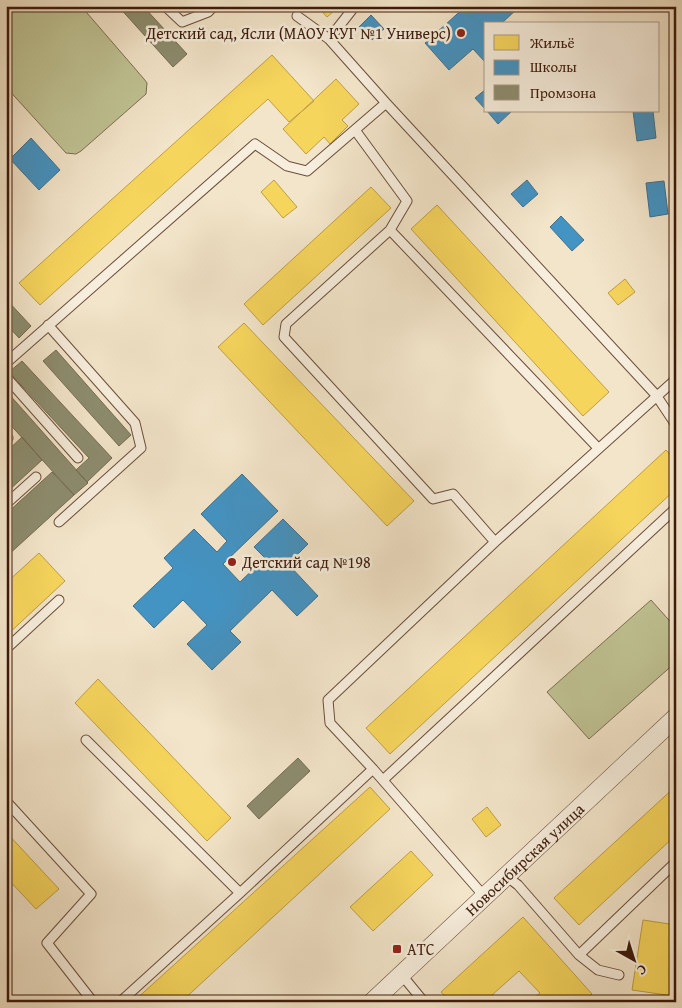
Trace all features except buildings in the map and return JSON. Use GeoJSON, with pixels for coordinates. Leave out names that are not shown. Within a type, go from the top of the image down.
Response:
{"type":"FeatureCollection","features":[{"type":"Feature","properties":{"kind":"street","name":"Новосибирская улица"},"geometry":{"type":"LineString","coordinates":[[507,875],[676,717]]}},
{"type":"Feature","properties":{"kind":"street","name":"Новосибирская улица"},"geometry":{"type":"LineString","coordinates":[[372,1002],[484,896]]}},
{"type":"Feature","properties":{"kind":"lane"},"geometry":{"type":"LineString","coordinates":[[165,6],[182,22],[208,12],[214,6]]}},
{"type":"Feature","properties":{"kind":"lane"},"geometry":{"type":"LineString","coordinates":[[329,38],[355,6]]}},
{"type":"Feature","properties":{"kind":"lane"},"geometry":{"type":"LineString","coordinates":[[298,16],[329,38],[386,104],[656,395],[676,425]]}},
{"type":"Feature","properties":{"kind":"lane"},"geometry":{"type":"LineString","coordinates":[[6,363],[255,144],[287,166],[307,171],[386,104]]}},
{"type":"Feature","properties":{"kind":"lane"},"geometry":{"type":"LineString","coordinates":[[355,130],[407,201],[390,230],[286,324],[284,337],[433,499],[452,494],[495,542]]}},
{"type":"Feature","properties":{"kind":"lane"},"geometry":{"type":"LineString","coordinates":[[390,230],[598,448]]}},
{"type":"Feature","properties":{"kind":"lane"},"geometry":{"type":"LineString","coordinates":[[48,325],[135,422],[141,448],[59,522]]}},
{"type":"Feature","properties":{"kind":"lane"},"geometry":{"type":"LineString","coordinates":[[6,377],[78,458]]}},
{"type":"Feature","properties":{"kind":"lane"},"geometry":{"type":"LineString","coordinates":[[619,975],[598,970],[579,955],[507,875],[484,896],[330,722],[328,700],[495,542],[676,379]]}},
{"type":"Feature","properties":{"kind":"lane"},"geometry":{"type":"LineString","coordinates":[[6,504],[36,477]]}},
{"type":"Feature","properties":{"kind":"lane"},"geometry":{"type":"LineString","coordinates":[[383,780],[676,508]]}},
{"type":"Feature","properties":{"kind":"lane"},"geometry":{"type":"LineString","coordinates":[[6,649],[59,600]]}},
{"type":"Feature","properties":{"kind":"lane"},"geometry":{"type":"LineString","coordinates":[[86,740],[240,893]]}},
{"type":"Feature","properties":{"kind":"lane"},"geometry":{"type":"LineString","coordinates":[[120,1002],[373,769]]}},
{"type":"Feature","properties":{"kind":"lane"},"geometry":{"type":"LineString","coordinates":[[6,801],[91,894],[47,944],[93,1002]]}},
{"type":"Feature","properties":{"kind":"lane"},"geometry":{"type":"LineString","coordinates":[[579,955],[676,862]]}},
{"type":"Feature","properties":{"kind":"lane"},"geometry":{"type":"LineString","coordinates":[[402,974],[424,1002]]}},
{"type":"Feature","properties":{"kind":"green space"},"geometry":{"type":"Polygon","coordinates":[[[6,6],[81,6],[147,83],[146,94],[81,151],[76,154],[66,153],[6,87],[6,6]]]}},
{"type":"Feature","properties":{"kind":"green space"},"geometry":{"type":"Polygon","coordinates":[[[651,600],[676,628],[676,662],[589,739],[547,692],[651,600]]]}},
{"type":"Feature","properties":{"kind":"place","name":"Детский сад, Ясли (МАОУ КУГ №1 Универс)"},"geometry":{"type":"Point","coordinates":[461,33]}},
{"type":"Feature","properties":{"kind":"place","name":"Детский сад №198"},"geometry":{"type":"Point","coordinates":[232,562]}},
{"type":"Feature","properties":{"kind":"place","name":"АТС"},"geometry":{"type":"Point","coordinates":[397,949]}}]}
